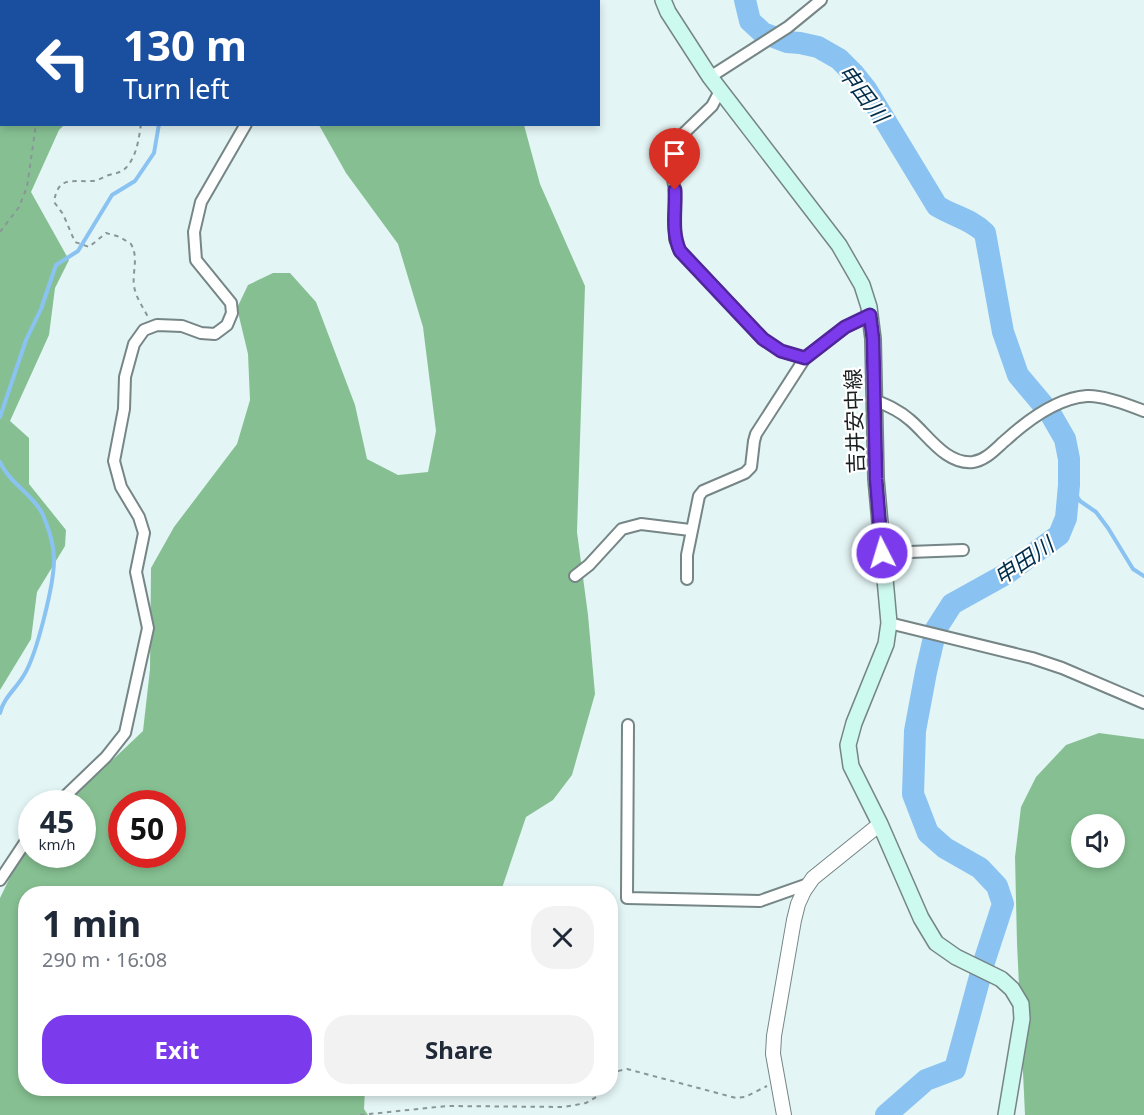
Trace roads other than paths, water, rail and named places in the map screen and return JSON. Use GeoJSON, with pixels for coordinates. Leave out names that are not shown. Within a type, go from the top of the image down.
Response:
{"type":"FeatureCollection","features":[{"type":"Feature","properties":{"kind":"main road","name":"吉井安中線"},"geometry":{"type":"LineString","coordinates":[[663,0],[668,12],[710,77],[839,245],[862,285],[870,315],[873,339],[876,479],[889,623],[886,644],[854,723],[848,745],[851,766],[880,824],[921,918],[936,943],[956,957],[993,975],[1012,989],[1021,1004],[1022,1019],[1006,1115]]}},
{"type":"Feature","properties":{"kind":"street"},"geometry":{"type":"LineString","coordinates":[[710,77],[788,27],[821,0]]}},
{"type":"Feature","properties":{"kind":"street"},"geometry":{"type":"LineString","coordinates":[[720,91],[712,106],[682,135],[673,151],[670,164],[675,190],[675,239],[680,251],[763,339],[781,351],[805,358]]}},
{"type":"Feature","properties":{"kind":"street"},"geometry":{"type":"LineString","coordinates":[[72,790],[106,757],[125,732],[148,628],[136,573],[144,533],[139,517],[121,487],[114,461],[124,409],[125,377],[134,344],[144,330],[157,325],[182,326],[201,333],[215,334],[227,325],[232,313],[231,303],[196,260],[195,232],[201,202],[245,126]]}},
{"type":"Feature","properties":{"kind":"street"},"geometry":{"type":"LineString","coordinates":[[687,579],[690,530],[696,502],[703,491],[744,473],[751,467],[756,434],[805,358],[845,327],[870,315]]}},
{"type":"Feature","properties":{"kind":"street"},"geometry":{"type":"LineString","coordinates":[[874,400],[893,407],[910,419],[944,452],[958,460],[972,462],[984,458],[1031,418],[1053,406],[1088,396],[1144,411]]}},
{"type":"Feature","properties":{"kind":"street"},"geometry":{"type":"LineString","coordinates":[[575,576],[589,565],[622,529],[641,524],[690,530]]}},
{"type":"Feature","properties":{"kind":"street"},"geometry":{"type":"LineString","coordinates":[[882,553],[963,549]]}},
{"type":"Feature","properties":{"kind":"street"},"geometry":{"type":"LineString","coordinates":[[889,623],[1032,658],[1062,668],[1144,703]]}},
{"type":"Feature","properties":{"kind":"street"},"geometry":{"type":"LineString","coordinates":[[628,725],[627,898],[760,901],[808,884]]}},
{"type":"Feature","properties":{"kind":"street"},"geometry":{"type":"LineString","coordinates":[[784,1115],[773,1054],[774,1036],[798,904],[813,878],[880,824]]}},
{"type":"Feature","properties":{"kind":"street"},"geometry":{"type":"LineString","coordinates":[[0,880],[18,853]]}},
{"type":"Feature","properties":{"kind":"waterway","name":"申田川"},"geometry":{"type":"LineString","coordinates":[[745,0],[750,21],[763,33],[787,42],[818,47],[839,59],[866,89],[937,206],[974,224],[985,233],[1003,332],[1018,375],[1050,413],[1065,439],[1069,459],[1066,518],[1059,535],[1006,574],[952,604],[936,629],[915,731],[913,794],[928,833],[945,848],[980,868],[997,886],[1003,904],[984,962],[955,1069],[926,1080],[886,1115]]}},
{"type":"Feature","properties":{"kind":"waterway"},"geometry":{"type":"LineString","coordinates":[[0,417],[26,340],[41,309],[56,265],[78,251],[112,195],[135,181],[154,153],[159,126]]}},
{"type":"Feature","properties":{"kind":"waterway"},"geometry":{"type":"LineString","coordinates":[[0,462],[9,476],[34,501],[43,515],[51,537],[54,560],[48,601],[34,652],[24,675],[7,698],[0,713]]}},
{"type":"Feature","properties":{"kind":"waterway"},"geometry":{"type":"LineString","coordinates":[[1069,485],[1080,501],[1096,512],[1133,569],[1144,576]]}}]}
